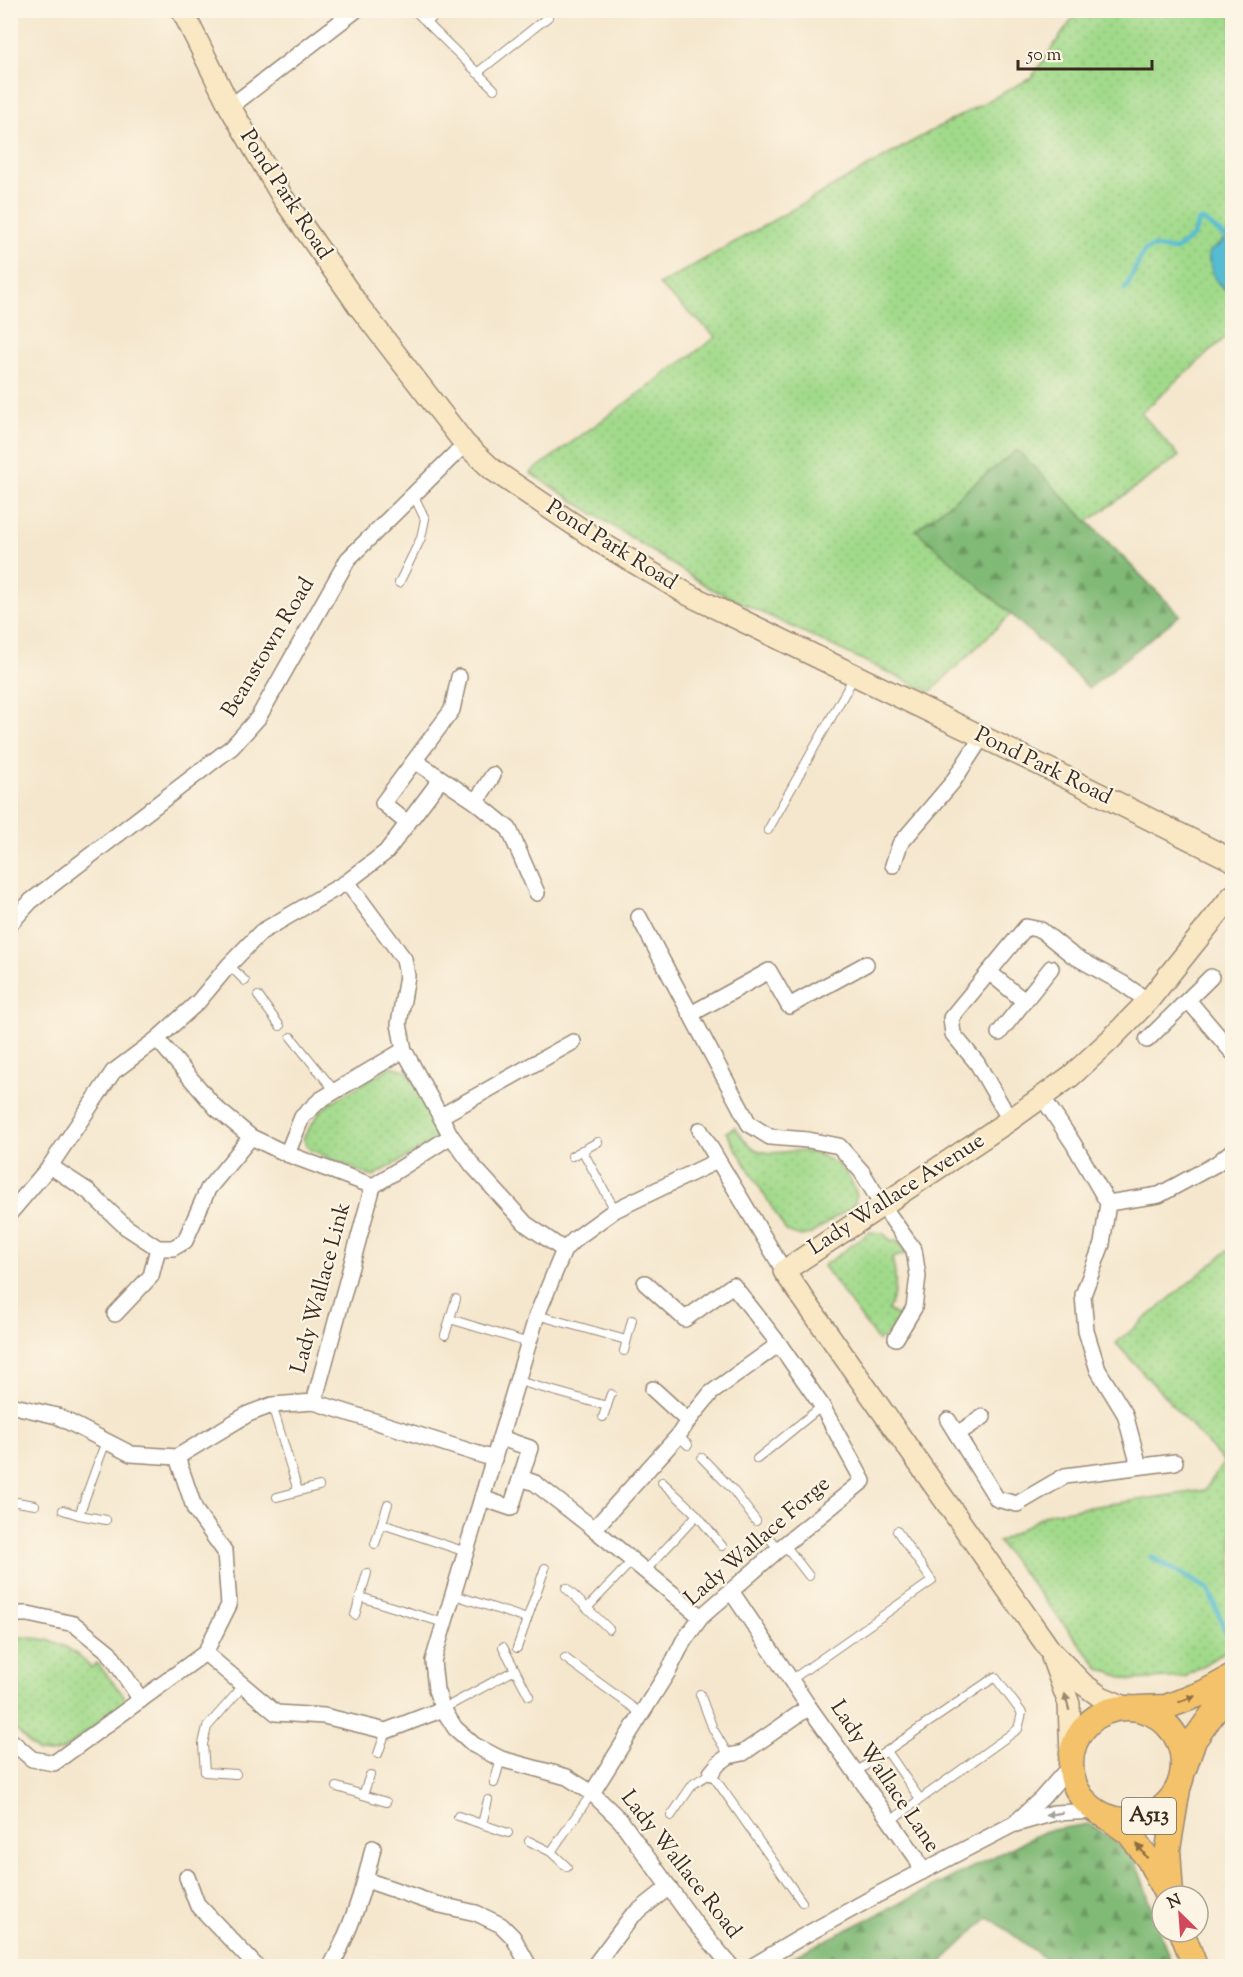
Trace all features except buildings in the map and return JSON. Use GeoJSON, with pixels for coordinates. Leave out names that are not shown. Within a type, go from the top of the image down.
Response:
{"type":"FeatureCollection","features":[{"type":"Feature","properties":{"kind":"main road","name":"Pond Park Road"},"geometry":{"type":"LineString","coordinates":[[182,10],[230,107],[290,208],[358,305],[465,444],[493,470],[603,544],[688,595],[1233,860]]}},
{"type":"Feature","properties":{"kind":"main road","name":"Lady Wallace Avenue"},"geometry":{"type":"LineString","coordinates":[[784,1271],[1043,1098],[1110,1040],[1148,1001],[1233,896]]}},
{"type":"Feature","properties":{"kind":"main road"},"geometry":{"type":"LineString","coordinates":[[784,1271],[1050,1650],[1083,1684],[1101,1697],[1131,1708]]}},
{"type":"Feature","properties":{"kind":"main road"},"geometry":{"type":"LineString","coordinates":[[1050,1650],[1069,1704],[1071,1760]]}},
{"type":"Feature","properties":{"kind":"main road"},"geometry":{"type":"LineString","coordinates":[[1071,1760],[1078,1737],[1090,1723],[1106,1713],[1131,1708],[1166,1707],[1203,1693],[1233,1677]]}},
{"type":"Feature","properties":{"kind":"main road","name":"A513"},"geometry":{"type":"LineString","coordinates":[[1071,1760],[1073,1781],[1078,1792],[1086,1803],[1101,1814],[1122,1820],[1138,1820],[1152,1815],[1165,1805],[1180,1780],[1194,1740],[1233,1687]]}},
{"type":"Feature","properties":{"kind":"main road","name":"A513"},"geometry":{"type":"LineString","coordinates":[[1131,1708],[1154,1713],[1167,1724],[1177,1738],[1183,1755],[1180,1780]]}},
{"type":"Feature","properties":{"kind":"main road"},"geometry":{"type":"LineString","coordinates":[[1169,1884],[1168,1849],[1180,1780]]}},
{"type":"Feature","properties":{"kind":"main road"},"geometry":{"type":"LineString","coordinates":[[1101,1814],[1129,1833],[1149,1860],[1162,1884]]}},
{"type":"Feature","properties":{"kind":"main road"},"geometry":{"type":"LineString","coordinates":[[1187,1944],[1195,1966]]}},
{"type":"Feature","properties":{"kind":"street"},"geometry":{"type":"LineString","coordinates":[[230,107],[356,10]]}},
{"type":"Feature","properties":{"kind":"street","name":"Beanstown Road"},"geometry":{"type":"LineString","coordinates":[[10,924],[31,901],[232,747],[258,718],[348,559],[465,444]]}},
{"type":"Feature","properties":{"kind":"street"},"geometry":{"type":"LineString","coordinates":[[407,823],[383,803],[452,710],[459,677]]}},
{"type":"Feature","properties":{"kind":"street"},"geometry":{"type":"LineString","coordinates":[[893,865],[900,844],[952,783],[982,737]]}},
{"type":"Feature","properties":{"kind":"street"},"geometry":{"type":"LineString","coordinates":[[415,761],[476,802],[509,829],[537,893]]}},
{"type":"Feature","properties":{"kind":"street"},"geometry":{"type":"LineString","coordinates":[[476,802],[493,775]]}},
{"type":"Feature","properties":{"kind":"street"},"geometry":{"type":"LineString","coordinates":[[10,1213],[50,1166],[113,1072],[157,1039],[198,1002],[261,932],[347,882],[386,852],[441,780]]}},
{"type":"Feature","properties":{"kind":"street"},"geometry":{"type":"LineString","coordinates":[[347,882],[404,959],[407,976],[399,1023],[404,1050],[451,1136],[473,1166],[526,1224],[564,1250]]}},
{"type":"Feature","properties":{"kind":"street"},"geometry":{"type":"LineString","coordinates":[[639,917],[749,1124],[770,1137],[808,1140],[839,1146],[862,1172],[914,1250],[918,1276],[914,1308],[896,1338]]}},
{"type":"Feature","properties":{"kind":"street","name":"Lady Wallace Avenue"},"geometry":{"type":"LineString","coordinates":[[1010,1120],[977,1064],[953,1034],[951,1018],[1026,927],[1041,930],[1072,955],[1122,982],[1148,1001]]}},
{"type":"Feature","properties":{"kind":"street"},"geometry":{"type":"LineString","coordinates":[[691,1014],[769,971],[789,1006],[867,964]]}},
{"type":"Feature","properties":{"kind":"street"},"geometry":{"type":"LineString","coordinates":[[999,1033],[1051,968]]}},
{"type":"Feature","properties":{"kind":"street"},"geometry":{"type":"LineString","coordinates":[[989,972],[1024,1001]]}},
{"type":"Feature","properties":{"kind":"street"},"geometry":{"type":"LineString","coordinates":[[1147,1040],[1211,977]]}},
{"type":"Feature","properties":{"kind":"street"},"geometry":{"type":"LineString","coordinates":[[1188,1000],[1233,1052]]}},
{"type":"Feature","properties":{"kind":"street"},"geometry":{"type":"LineString","coordinates":[[157,1039],[216,1108],[251,1137],[287,1154],[373,1186],[451,1136]]}},
{"type":"Feature","properties":{"kind":"street"},"geometry":{"type":"LineString","coordinates":[[441,1116],[573,1042]]}},
{"type":"Feature","properties":{"kind":"street"},"geometry":{"type":"LineString","coordinates":[[287,1154],[302,1118],[320,1100],[404,1050]]}},
{"type":"Feature","properties":{"kind":"street"},"geometry":{"type":"LineString","coordinates":[[1043,1098],[1073,1143],[1108,1203],[1102,1244],[1083,1295],[1086,1331],[1098,1370],[1125,1414],[1138,1466]]}},
{"type":"Feature","properties":{"kind":"street"},"geometry":{"type":"LineString","coordinates":[[700,1130],[784,1271]]}},
{"type":"Feature","properties":{"kind":"street"},"geometry":{"type":"LineString","coordinates":[[50,1166],[88,1191],[126,1227],[158,1248],[173,1248],[185,1241],[208,1189],[251,1137]]}},
{"type":"Feature","properties":{"kind":"street"},"geometry":{"type":"LineString","coordinates":[[1108,1203],[1159,1195],[1216,1164],[1233,1150]]}},
{"type":"Feature","properties":{"kind":"street","name":"Lady Wallace Road"},"geometry":{"type":"LineString","coordinates":[[717,1161],[615,1210],[575,1239],[564,1250],[537,1315],[434,1660],[436,1690],[443,1709],[455,1728],[474,1745],[501,1759],[567,1777],[592,1793],[621,1821],[694,1922],[731,1966]]}},
{"type":"Feature","properties":{"kind":"street","name":"Lady Wallace Link"},"geometry":{"type":"LineString","coordinates":[[314,1401],[373,1186]]}},
{"type":"Feature","properties":{"kind":"street"},"geometry":{"type":"LineString","coordinates":[[115,1314],[151,1276],[158,1248]]}},
{"type":"Feature","properties":{"kind":"street"},"geometry":{"type":"LineString","coordinates":[[645,1283],[685,1319],[733,1285],[779,1344],[822,1406]]}},
{"type":"Feature","properties":{"kind":"street"},"geometry":{"type":"LineString","coordinates":[[594,1528],[683,1441],[688,1421],[711,1393],[779,1344]]}},
{"type":"Feature","properties":{"kind":"street"},"geometry":{"type":"LineString","coordinates":[[653,1389],[688,1421]]}},
{"type":"Feature","properties":{"kind":"street"},"geometry":{"type":"LineString","coordinates":[[10,1404],[57,1416],[130,1454],[177,1457],[248,1414],[272,1405],[314,1401],[494,1459]]}},
{"type":"Feature","properties":{"kind":"street","name":"Lady Wallace Forge"},"geometry":{"type":"LineString","coordinates":[[592,1793],[669,1670],[683,1642],[701,1617],[863,1481],[822,1406]]}},
{"type":"Feature","properties":{"kind":"street"},"geometry":{"type":"LineString","coordinates":[[957,1434],[983,1417]]}},
{"type":"Feature","properties":{"kind":"street"},"geometry":{"type":"LineString","coordinates":[[948,1420],[997,1499],[1017,1504],[1065,1476],[1175,1462]]}},
{"type":"Feature","properties":{"kind":"street"},"geometry":{"type":"LineString","coordinates":[[482,1498],[511,1508],[521,1478],[530,1448],[501,1438]]}},
{"type":"Feature","properties":{"kind":"street"},"geometry":{"type":"LineString","coordinates":[[10,1740],[32,1759],[54,1763],[205,1653],[229,1605],[225,1552],[195,1509],[177,1457]]}},
{"type":"Feature","properties":{"kind":"street"},"geometry":{"type":"LineString","coordinates":[[521,1478],[535,1483],[594,1528],[701,1617]]}},
{"type":"Feature","properties":{"kind":"street","name":"Lady Wallace Lane"},"geometry":{"type":"LineString","coordinates":[[731,1591],[809,1707],[916,1857],[922,1872]]}},
{"type":"Feature","properties":{"kind":"street"},"geometry":{"type":"LineString","coordinates":[[10,1614],[28,1614],[74,1624],[109,1652],[141,1700]]}},
{"type":"Feature","properties":{"kind":"street"},"geometry":{"type":"LineString","coordinates":[[205,1653],[276,1713],[324,1716],[386,1731],[443,1709]]}},
{"type":"Feature","properties":{"kind":"street","name":"Lady Wallace Lane"},"geometry":{"type":"LineString","coordinates":[[711,1773],[729,1756],[743,1754],[809,1707]]}},
{"type":"Feature","properties":{"kind":"street"},"geometry":{"type":"LineString","coordinates":[[1012,1825],[1042,1798],[1071,1760]]}},
{"type":"Feature","properties":{"kind":"street"},"geometry":{"type":"LineString","coordinates":[[753,1966],[800,1938],[1012,1825],[1054,1813],[1101,1814]]}},
{"type":"Feature","properties":{"kind":"street"},"geometry":{"type":"LineString","coordinates":[[331,1966],[341,1948],[366,1880],[374,1848]]}},
{"type":"Feature","properties":{"kind":"street"},"geometry":{"type":"LineString","coordinates":[[187,1877],[197,1904],[256,1966]]}},
{"type":"Feature","properties":{"kind":"street"},"geometry":{"type":"LineString","coordinates":[[366,1880],[436,1904],[476,1913],[501,1925],[513,1937],[529,1966]]}},
{"type":"Feature","properties":{"kind":"street"},"geometry":{"type":"LineString","coordinates":[[594,1966],[631,1917],[669,1887]]}},
{"type":"Feature","properties":{"kind":"lane"},"geometry":{"type":"LineString","coordinates":[[414,10],[495,89]]}},
{"type":"Feature","properties":{"kind":"lane"},"geometry":{"type":"LineString","coordinates":[[427,23],[440,10]]}},
{"type":"Feature","properties":{"kind":"lane"},"geometry":{"type":"LineString","coordinates":[[477,72],[548,17]]}},
{"type":"Feature","properties":{"kind":"lane"},"geometry":{"type":"LineString","coordinates":[[399,583],[421,538],[425,519],[413,494]]}},
{"type":"Feature","properties":{"kind":"lane"},"geometry":{"type":"LineString","coordinates":[[768,830],[854,675]]}},
{"type":"Feature","properties":{"kind":"lane"},"geometry":{"type":"LineString","coordinates":[[229,965],[245,981]]}},
{"type":"Feature","properties":{"kind":"lane"},"geometry":{"type":"LineString","coordinates":[[258,996],[280,1026]]}},
{"type":"Feature","properties":{"kind":"lane"},"geometry":{"type":"LineString","coordinates":[[291,1037],[334,1090]]}},
{"type":"Feature","properties":{"kind":"lane"},"geometry":{"type":"LineString","coordinates":[[572,1156],[598,1142]]}},
{"type":"Feature","properties":{"kind":"lane"},"geometry":{"type":"LineString","coordinates":[[582,1150],[615,1210]]}},
{"type":"Feature","properties":{"kind":"lane"},"geometry":{"type":"LineString","coordinates":[[445,1335],[456,1299]]}},
{"type":"Feature","properties":{"kind":"lane"},"geometry":{"type":"LineString","coordinates":[[537,1315],[626,1340]]}},
{"type":"Feature","properties":{"kind":"lane"},"geometry":{"type":"LineString","coordinates":[[450,1319],[529,1343]]}},
{"type":"Feature","properties":{"kind":"lane"},"geometry":{"type":"LineString","coordinates":[[624,1351],[632,1320]]}},
{"type":"Feature","properties":{"kind":"lane"},"geometry":{"type":"LineString","coordinates":[[518,1380],[607,1406]]}},
{"type":"Feature","properties":{"kind":"lane"},"geometry":{"type":"LineString","coordinates":[[603,1417],[611,1394]]}},
{"type":"Feature","properties":{"kind":"lane"},"geometry":{"type":"LineString","coordinates":[[272,1405],[298,1491]]}},
{"type":"Feature","properties":{"kind":"lane"},"geometry":{"type":"LineString","coordinates":[[757,1459],[822,1406]]}},
{"type":"Feature","properties":{"kind":"lane"},"geometry":{"type":"LineString","coordinates":[[79,1515],[106,1441]]}},
{"type":"Feature","properties":{"kind":"lane"},"geometry":{"type":"LineString","coordinates":[[702,1458],[733,1490],[756,1521]]}},
{"type":"Feature","properties":{"kind":"lane"},"geometry":{"type":"LineString","coordinates":[[662,1482],[697,1515],[722,1546]]}},
{"type":"Feature","properties":{"kind":"lane"},"geometry":{"type":"LineString","coordinates":[[277,1497],[319,1486]]}},
{"type":"Feature","properties":{"kind":"lane"},"geometry":{"type":"LineString","coordinates":[[10,1501],[35,1505]]}},
{"type":"Feature","properties":{"kind":"lane"},"geometry":{"type":"LineString","coordinates":[[375,1544],[388,1504]]}},
{"type":"Feature","properties":{"kind":"lane"},"geometry":{"type":"LineString","coordinates":[[63,1510],[106,1520]]}},
{"type":"Feature","properties":{"kind":"lane"},"geometry":{"type":"LineString","coordinates":[[645,1571],[697,1515]]}},
{"type":"Feature","properties":{"kind":"lane"},"geometry":{"type":"LineString","coordinates":[[382,1524],[466,1552]]}},
{"type":"Feature","properties":{"kind":"lane"},"geometry":{"type":"LineString","coordinates":[[791,1680],[933,1581],[897,1531]]}},
{"type":"Feature","properties":{"kind":"lane"},"geometry":{"type":"LineString","coordinates":[[768,1537],[782,1547],[809,1576]]}},
{"type":"Feature","properties":{"kind":"lane"},"geometry":{"type":"LineString","coordinates":[[587,1608],[633,1560]]}},
{"type":"Feature","properties":{"kind":"lane"},"geometry":{"type":"LineString","coordinates":[[517,1648],[545,1568]]}},
{"type":"Feature","properties":{"kind":"lane"},"geometry":{"type":"LineString","coordinates":[[355,1616],[367,1573]]}},
{"type":"Feature","properties":{"kind":"lane"},"geometry":{"type":"LineString","coordinates":[[566,1588],[609,1629]]}},
{"type":"Feature","properties":{"kind":"lane"},"geometry":{"type":"LineString","coordinates":[[452,1594],[527,1619]]}},
{"type":"Feature","properties":{"kind":"lane"},"geometry":{"type":"LineString","coordinates":[[360,1597],[444,1623]]}},
{"type":"Feature","properties":{"kind":"lane"},"geometry":{"type":"LineString","coordinates":[[503,1647],[529,1696]]}},
{"type":"Feature","properties":{"kind":"lane"},"geometry":{"type":"LineString","coordinates":[[565,1658],[642,1714]]}},
{"type":"Feature","properties":{"kind":"lane"},"geometry":{"type":"LineString","coordinates":[[443,1709],[515,1670]]}},
{"type":"Feature","properties":{"kind":"lane"},"geometry":{"type":"LineString","coordinates":[[856,1772],[995,1677],[1022,1713],[1018,1729],[890,1821]]}},
{"type":"Feature","properties":{"kind":"lane"},"geometry":{"type":"LineString","coordinates":[[236,1774],[205,1772],[203,1744],[207,1727],[244,1685]]}},
{"type":"Feature","properties":{"kind":"lane"},"geometry":{"type":"LineString","coordinates":[[700,1694],[713,1729],[729,1756]]}},
{"type":"Feature","properties":{"kind":"lane"},"geometry":{"type":"LineString","coordinates":[[378,1754],[386,1731]]}},
{"type":"Feature","properties":{"kind":"lane"},"geometry":{"type":"LineString","coordinates":[[887,1751],[920,1799]]}},
{"type":"Feature","properties":{"kind":"lane"},"geometry":{"type":"LineString","coordinates":[[494,1783],[501,1759]]}},
{"type":"Feature","properties":{"kind":"lane"},"geometry":{"type":"LineString","coordinates":[[671,1816],[693,1784],[711,1773],[802,1902]]}},
{"type":"Feature","properties":{"kind":"lane"},"geometry":{"type":"LineString","coordinates":[[363,1795],[370,1775]]}},
{"type":"Feature","properties":{"kind":"lane"},"geometry":{"type":"LineString","coordinates":[[337,1787],[386,1802]]}},
{"type":"Feature","properties":{"kind":"lane"},"geometry":{"type":"LineString","coordinates":[[551,1852],[592,1793]]}},
{"type":"Feature","properties":{"kind":"lane"},"geometry":{"type":"LineString","coordinates":[[482,1824],[488,1800]]}},
{"type":"Feature","properties":{"kind":"lane"},"geometry":{"type":"LineString","coordinates":[[458,1816],[508,1833]]}},
{"type":"Feature","properties":{"kind":"lane"},"geometry":{"type":"LineString","coordinates":[[530,1841],[551,1852],[567,1867]]}},
{"type":"Feature","properties":{"kind":"green space"},"geometry":{"type":"Polygon","coordinates":[[[1078,11],[1232,11],[1232,228],[1221,243],[1208,254],[1223,288],[1232,292],[1232,335],[1228,335],[1141,413],[1179,456],[1087,522],[1017,450],[916,530],[1011,614],[930,692],[708,587],[530,473],[716,337],[659,285],[924,135],[1031,78],[1078,11]]]}},
{"type":"Feature","properties":{"kind":"green space"},"geometry":{"type":"Polygon","coordinates":[[[1017,450],[1180,615],[1089,688],[1011,614],[916,530],[1017,450]]]}},
{"type":"Feature","properties":{"kind":"green space"},"geometry":{"type":"Polygon","coordinates":[[[392,1066],[407,1071],[440,1124],[433,1142],[372,1177],[309,1149],[303,1138],[320,1112],[333,1101],[392,1066]]]}},
{"type":"Feature","properties":{"kind":"green space"},"geometry":{"type":"Polygon","coordinates":[[[735,1127],[747,1143],[762,1152],[809,1152],[830,1160],[842,1169],[851,1182],[855,1192],[855,1204],[811,1234],[801,1236],[786,1231],[726,1132],[735,1127]]]}},
{"type":"Feature","properties":{"kind":"green space"},"geometry":{"type":"Polygon","coordinates":[[[870,1232],[883,1233],[892,1242],[897,1240],[906,1254],[892,1258],[895,1284],[888,1310],[899,1317],[891,1332],[878,1341],[823,1266],[870,1232]]]}},
{"type":"Feature","properties":{"kind":"green space"},"geometry":{"type":"Polygon","coordinates":[[[1232,1247],[1232,1647],[1185,1677],[1131,1680],[1100,1669],[998,1542],[1049,1513],[1205,1490],[1224,1462],[1116,1343],[1232,1247]]]}},
{"type":"Feature","properties":{"kind":"green space"},"geometry":{"type":"Polygon","coordinates":[[[10,1636],[55,1642],[73,1651],[91,1668],[97,1663],[125,1697],[124,1703],[63,1750],[51,1753],[38,1752],[11,1725],[10,1636]]]}},
{"type":"Feature","properties":{"kind":"green space"},"geometry":{"type":"Polygon","coordinates":[[[1089,1824],[1112,1839],[1136,1862],[1150,1902],[1150,1944],[1164,1944],[1172,1966],[1055,1966],[989,1917],[937,1966],[774,1966],[1045,1831],[1089,1824]]]}},
{"type":"Feature","properties":{"kind":"water"},"geometry":{"type":"Polygon","coordinates":[[[1232,228],[1232,292],[1217,282],[1210,266],[1208,253],[1221,243],[1232,228]]]}},
{"type":"Feature","properties":{"kind":"waterway"},"geometry":{"type":"LineString","coordinates":[[1125,290],[1144,251],[1153,247],[1176,250],[1193,236],[1199,221],[1203,220],[1232,242]]}},
{"type":"Feature","properties":{"kind":"waterway"},"geometry":{"type":"LineString","coordinates":[[1151,1557],[1208,1589],[1232,1646]]}}]}
